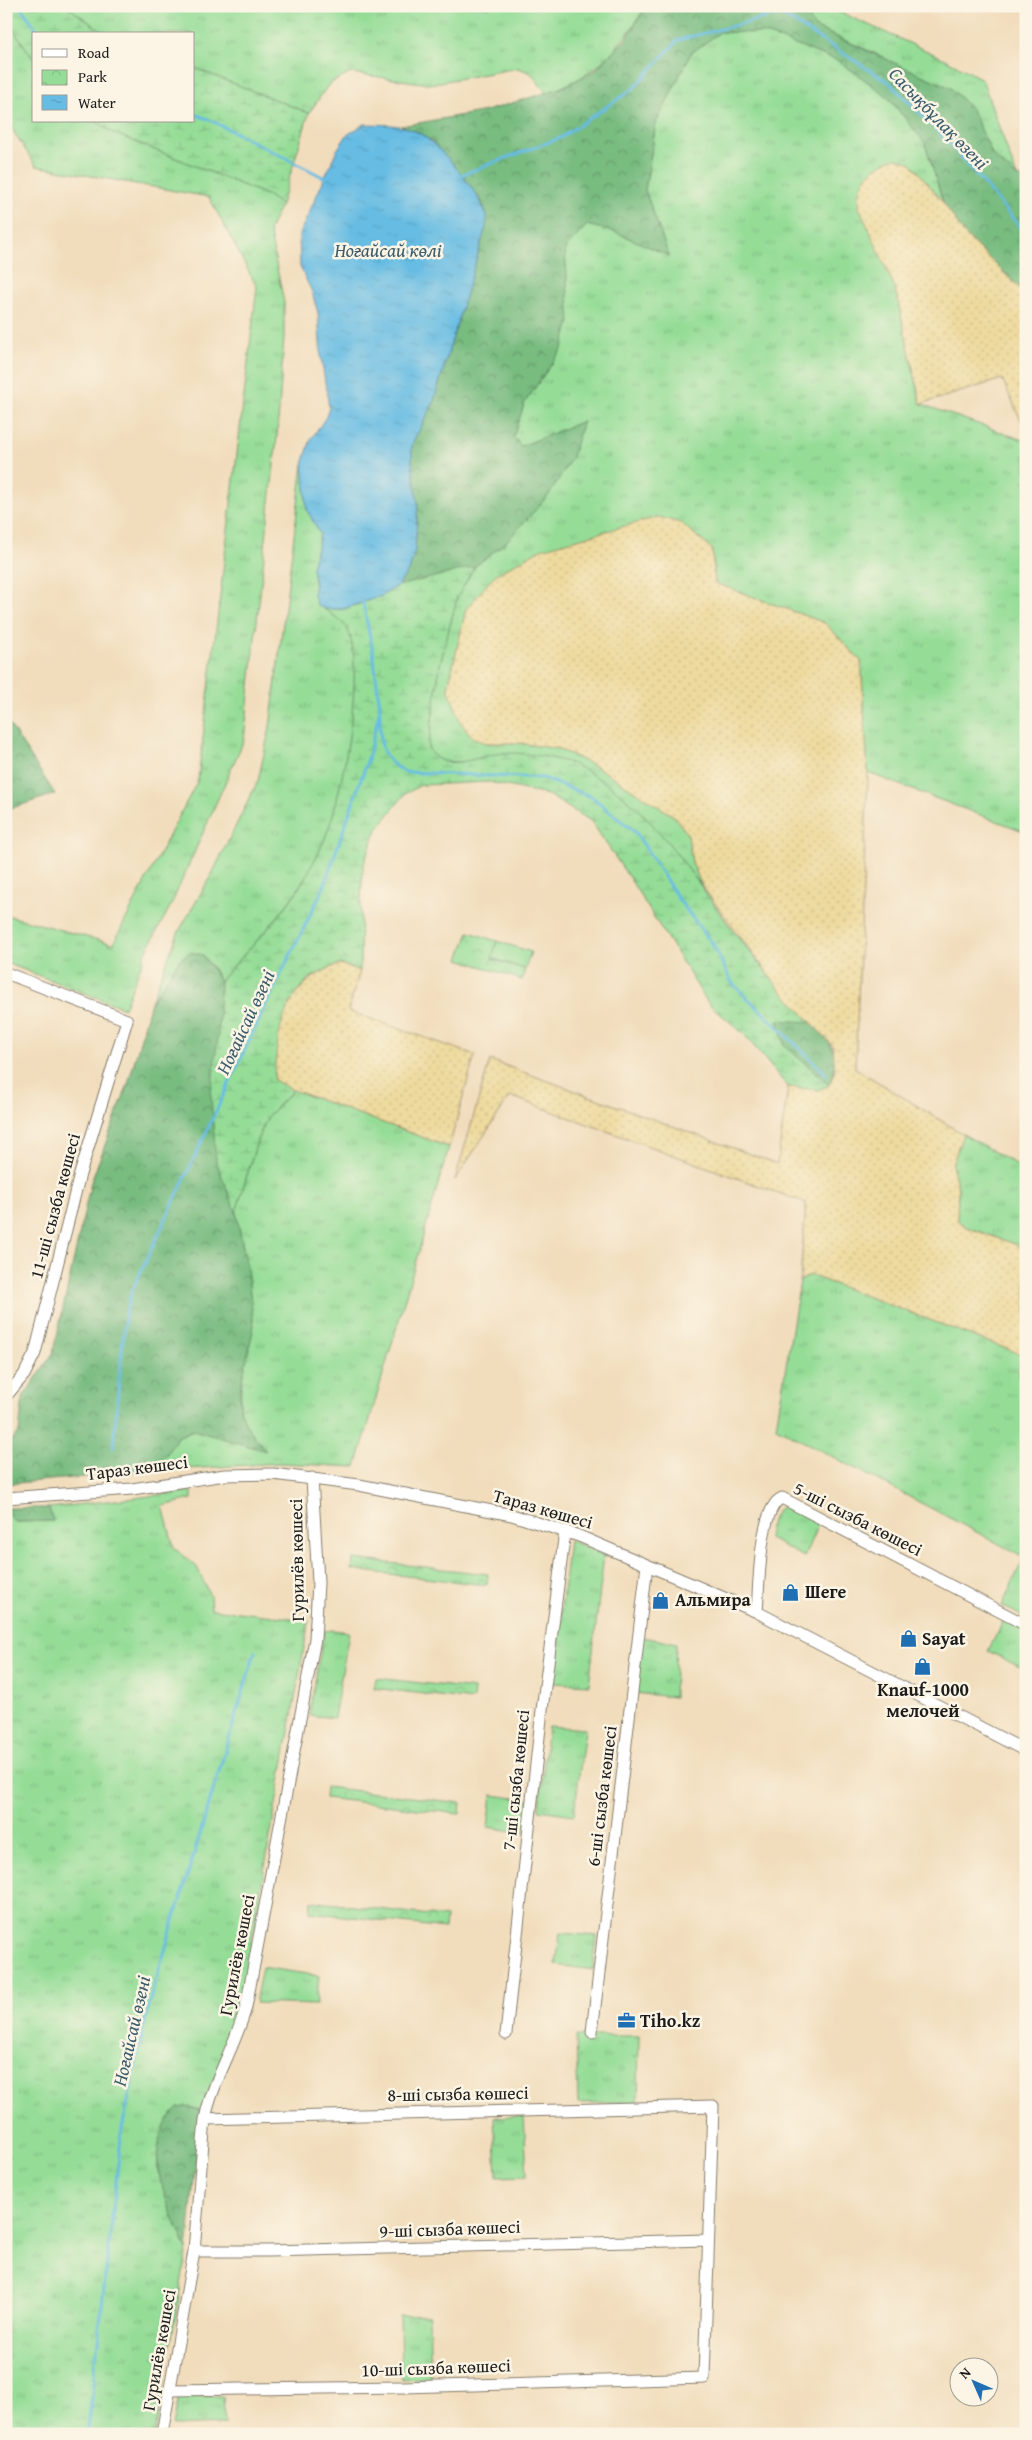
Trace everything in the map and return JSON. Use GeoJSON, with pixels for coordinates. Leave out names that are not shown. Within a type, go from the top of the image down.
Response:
{"type":"FeatureCollection","features":[{"type":"Feature","properties":{"kind":"street","name":"11-ші сызба көшесі"},"geometry":{"type":"LineString","coordinates":[[6,973],[127,1020],[80,1174],[35,1353],[24,1375],[6,1396]]}},
{"type":"Feature","properties":{"kind":"street","name":"Тараз көшесі"},"geometry":{"type":"LineString","coordinates":[[6,1498],[132,1489],[224,1475],[273,1474],[312,1478],[498,1512],[565,1531],[757,1612],[1026,1751]]}},
{"type":"Feature","properties":{"kind":"street","name":"Гурилёв көшесі"},"geometry":{"type":"LineString","coordinates":[[162,2434],[194,2251],[208,2103],[238,2037],[246,2007],[315,1639],[318,1582],[312,1478]]}},
{"type":"Feature","properties":{"kind":"street","name":"5-ші сызба көшесі"},"geometry":{"type":"LineString","coordinates":[[757,1612],[766,1523],[775,1503],[782,1498],[1026,1625]]}},
{"type":"Feature","properties":{"kind":"street","name":"7-ші сызба көшесі"},"geometry":{"type":"LineString","coordinates":[[506,2034],[542,1710],[565,1531]]}},
{"type":"Feature","properties":{"kind":"street","name":"6-ші сызба көшесі"},"geometry":{"type":"LineString","coordinates":[[592,2032],[647,1565]]}},
{"type":"Feature","properties":{"kind":"street","name":"8-ші сызба көшесі"},"geometry":{"type":"LineString","coordinates":[[205,2119],[713,2106],[708,2240]]}},
{"type":"Feature","properties":{"kind":"street","name":"9-ші сызба көшесі"},"geometry":{"type":"LineString","coordinates":[[194,2251],[268,2252],[708,2240]]}},
{"type":"Feature","properties":{"kind":"street","name":"10-ші сызба көшесі"},"geometry":{"type":"LineString","coordinates":[[169,2390],[395,2387],[704,2378],[708,2240]]}},
{"type":"Feature","properties":{"kind":"green space"},"geometry":{"type":"Polygon","coordinates":[[[6,6],[66,6],[103,32],[32,32],[32,57],[6,18],[6,6]]]}},
{"type":"Feature","properties":{"kind":"green space"},"geometry":{"type":"Polygon","coordinates":[[[66,6],[646,6],[626,35],[605,60],[579,79],[546,93],[531,73],[518,68],[429,84],[351,73],[329,84],[309,113],[195,68],[195,32],[103,32],[66,6]]]}},
{"type":"Feature","properties":{"kind":"green space"},"geometry":{"type":"Polygon","coordinates":[[[646,6],[804,6],[814,27],[951,88],[972,110],[993,156],[1017,177],[1026,178],[1026,294],[964,234],[943,202],[925,143],[887,96],[839,61],[763,33],[720,32],[691,53],[656,123],[645,190],[669,256],[615,232],[587,225],[565,249],[570,322],[562,349],[525,402],[513,437],[522,446],[583,421],[572,457],[549,495],[506,542],[474,567],[398,586],[410,568],[415,551],[418,503],[412,462],[412,444],[433,404],[482,240],[487,216],[481,200],[434,143],[418,132],[401,126],[486,111],[561,88],[594,71],[626,39],[646,6]]]}},
{"type":"Feature","properties":{"kind":"green space"},"geometry":{"type":"Polygon","coordinates":[[[804,6],[826,6],[945,59],[982,79],[1017,177],[993,156],[972,110],[881,56],[814,27],[804,6]]]}},
{"type":"Feature","properties":{"kind":"green space"},"geometry":{"type":"Polygon","coordinates":[[[6,18],[32,57],[32,122],[97,122],[111,132],[267,195],[281,205],[269,230],[284,302],[284,338],[277,437],[244,740],[171,905],[147,950],[124,1008],[6,963],[6,915],[113,944],[198,780],[257,287],[209,197],[36,166],[6,120],[6,18]]]}},
{"type":"Feature","properties":{"kind":"green space"},"geometry":{"type":"Polygon","coordinates":[[[720,32],[763,33],[839,61],[887,96],[925,143],[943,202],[911,163],[879,249],[895,288],[921,404],[1026,441],[1026,832],[868,773],[861,661],[825,623],[715,583],[712,549],[466,609],[448,688],[486,743],[518,743],[559,749],[597,767],[675,817],[688,835],[692,862],[702,886],[643,814],[506,753],[463,762],[441,761],[432,756],[428,748],[440,664],[457,598],[474,567],[506,542],[583,421],[522,446],[513,437],[525,402],[562,349],[566,279],[564,249],[587,225],[615,232],[668,255],[645,190],[656,123],[691,53],[720,32]]]}},
{"type":"Feature","properties":{"kind":"green space"},"geometry":{"type":"Polygon","coordinates":[[[195,68],[309,113],[281,205],[267,195],[111,132],[97,122],[195,122],[195,68]]]}},
{"type":"Feature","properties":{"kind":"green space"},"geometry":{"type":"Polygon","coordinates":[[[303,464],[307,510],[320,534],[312,568],[317,605],[333,615],[347,628],[353,644],[355,667],[351,725],[341,783],[330,825],[319,851],[297,890],[266,931],[220,981],[211,965],[180,959],[151,1002],[178,933],[212,874],[258,781],[270,727],[303,464]]]}},
{"type":"Feature","properties":{"kind":"green space"},"geometry":{"type":"Polygon","coordinates":[[[474,567],[457,598],[440,664],[428,748],[435,757],[453,763],[507,753],[560,760],[584,770],[620,794],[655,827],[671,846],[728,924],[778,986],[811,1022],[778,1020],[784,1045],[829,1085],[819,1090],[788,1087],[744,1034],[708,1003],[632,882],[591,821],[548,795],[489,782],[421,785],[405,794],[377,829],[363,866],[360,971],[340,964],[308,979],[295,995],[274,1080],[293,1090],[268,1116],[258,1138],[236,1212],[216,1161],[211,1095],[219,1026],[220,981],[288,904],[313,864],[328,830],[341,781],[351,726],[354,671],[353,648],[348,630],[341,621],[325,609],[343,609],[363,603],[398,586],[474,567]]]}},
{"type":"Feature","properties":{"kind":"green space"},"geometry":{"type":"Polygon","coordinates":[[[6,719],[55,794],[6,810],[6,719]]]}},
{"type":"Feature","properties":{"kind":"green space"},"geometry":{"type":"Polygon","coordinates":[[[469,932],[497,941],[492,959],[525,969],[522,980],[459,959],[469,932]]]}},
{"type":"Feature","properties":{"kind":"green space"},"geometry":{"type":"Polygon","coordinates":[[[497,941],[531,952],[525,969],[492,958],[497,941]]]}},
{"type":"Feature","properties":{"kind":"green space"},"geometry":{"type":"Polygon","coordinates":[[[190,952],[203,955],[220,981],[216,1161],[236,1212],[247,1268],[254,1326],[240,1389],[240,1409],[246,1425],[266,1451],[193,1430],[177,1437],[165,1457],[139,1472],[6,1484],[6,1447],[19,1432],[23,1397],[53,1353],[91,1182],[128,1084],[151,1002],[180,959],[190,952]]]}},
{"type":"Feature","properties":{"kind":"green space"},"geometry":{"type":"Polygon","coordinates":[[[778,1020],[811,1022],[824,1036],[835,1057],[833,1075],[829,1085],[784,1045],[778,1020]]]}},
{"type":"Feature","properties":{"kind":"green space"},"geometry":{"type":"Polygon","coordinates":[[[293,1090],[449,1147],[356,1467],[280,1463],[139,1472],[165,1457],[177,1437],[193,1430],[265,1450],[246,1425],[240,1409],[247,1268],[236,1212],[258,1138],[268,1116],[293,1090]]]}},
{"type":"Feature","properties":{"kind":"green space"},"geometry":{"type":"Polygon","coordinates":[[[963,1134],[1026,1170],[1026,1248],[966,1227],[957,1220],[958,1188],[952,1165],[963,1134]]]}},
{"type":"Feature","properties":{"kind":"green space"},"geometry":{"type":"Polygon","coordinates":[[[810,1275],[1023,1355],[1023,1387],[1026,1389],[1026,1618],[1002,1606],[1024,1557],[776,1427],[800,1281],[810,1275]]]}},
{"type":"Feature","properties":{"kind":"green space"},"geometry":{"type":"Polygon","coordinates":[[[192,1491],[192,1499],[163,1506],[174,1548],[197,1567],[210,1596],[211,1609],[309,1620],[237,2022],[201,2110],[185,2107],[172,2115],[161,2139],[157,2169],[187,2250],[155,2434],[6,2434],[6,1513],[15,1522],[53,1521],[49,1508],[192,1491]]]}},
{"type":"Feature","properties":{"kind":"green space"},"geometry":{"type":"Polygon","coordinates":[[[783,1506],[819,1522],[804,1557],[768,1538],[774,1516],[783,1506]]]}},
{"type":"Feature","properties":{"kind":"green space"},"geometry":{"type":"Polygon","coordinates":[[[6,1508],[49,1508],[53,1521],[15,1522],[6,1513],[6,1508]]]}},
{"type":"Feature","properties":{"kind":"green space"},"geometry":{"type":"Polygon","coordinates":[[[569,1540],[604,1555],[589,1685],[553,1683],[569,1540]]]}},
{"type":"Feature","properties":{"kind":"green space"},"geometry":{"type":"Polygon","coordinates":[[[353,1559],[488,1574],[487,1585],[352,1570],[353,1559]]]}},
{"type":"Feature","properties":{"kind":"green space"},"geometry":{"type":"Polygon","coordinates":[[[1004,1620],[1026,1631],[1026,1670],[988,1651],[1004,1620]]]}},
{"type":"Feature","properties":{"kind":"green space"},"geometry":{"type":"Polygon","coordinates":[[[324,1631],[349,1632],[334,1718],[309,1715],[324,1631]]]}},
{"type":"Feature","properties":{"kind":"green space"},"geometry":{"type":"Polygon","coordinates":[[[641,1637],[676,1643],[674,1697],[634,1693],[641,1637]]]}},
{"type":"Feature","properties":{"kind":"green space"},"geometry":{"type":"Polygon","coordinates":[[[376,1678],[474,1689],[473,1700],[374,1688],[376,1678]]]}},
{"type":"Feature","properties":{"kind":"green space"},"geometry":{"type":"Polygon","coordinates":[[[548,1726],[585,1729],[574,1815],[539,1810],[548,1726]]]}},
{"type":"Feature","properties":{"kind":"green space"},"geometry":{"type":"Polygon","coordinates":[[[326,1787],[461,1803],[460,1814],[325,1798],[326,1787]]]}},
{"type":"Feature","properties":{"kind":"green space"},"geometry":{"type":"Polygon","coordinates":[[[492,1795],[529,1800],[525,1833],[488,1827],[492,1795]]]}},
{"type":"Feature","properties":{"kind":"green space"},"geometry":{"type":"Polygon","coordinates":[[[311,1901],[446,1917],[445,1928],[310,1912],[311,1901]]]}},
{"type":"Feature","properties":{"kind":"green space"},"geometry":{"type":"Polygon","coordinates":[[[560,1933],[597,1936],[593,1970],[556,1965],[560,1933]]]}},
{"type":"Feature","properties":{"kind":"green space"},"geometry":{"type":"Polygon","coordinates":[[[262,1967],[319,1976],[316,2005],[255,2003],[262,1967]]]}},
{"type":"Feature","properties":{"kind":"green space"},"geometry":{"type":"Polygon","coordinates":[[[576,2036],[639,2036],[638,2102],[578,2103],[576,2036]]]}},
{"type":"Feature","properties":{"kind":"green space"},"geometry":{"type":"Polygon","coordinates":[[[185,2107],[201,2110],[187,2250],[165,2197],[158,2160],[159,2142],[166,2125],[178,2108],[185,2107]]]}},
{"type":"Feature","properties":{"kind":"green space"},"geometry":{"type":"Polygon","coordinates":[[[524,2116],[527,2176],[497,2177],[494,2117],[524,2116]]]}},
{"type":"Feature","properties":{"kind":"green space"},"geometry":{"type":"Polygon","coordinates":[[[429,2315],[431,2378],[401,2379],[400,2316],[429,2315]]]}},
{"type":"Feature","properties":{"kind":"green space"},"geometry":{"type":"Polygon","coordinates":[[[223,2396],[225,2424],[173,2426],[179,2397],[223,2396]]]}},
{"type":"Feature","properties":{"kind":"sand"},"geometry":{"type":"Polygon","coordinates":[[[896,158],[911,163],[943,202],[964,234],[1026,294],[1026,431],[1002,379],[921,404],[895,288],[859,207],[861,189],[868,175],[880,165],[896,158]]]}},
{"type":"Feature","properties":{"kind":"sand"},"geometry":{"type":"Polygon","coordinates":[[[658,517],[681,523],[712,549],[715,583],[825,623],[861,661],[868,773],[855,1068],[963,1134],[952,1165],[958,1188],[957,1220],[966,1227],[1026,1248],[1026,1389],[1023,1387],[1018,1369],[1023,1355],[810,1275],[800,1281],[806,1203],[510,1096],[455,1180],[490,1060],[777,1164],[788,1087],[819,1090],[829,1085],[835,1072],[833,1046],[778,987],[702,886],[692,862],[688,835],[675,817],[597,767],[559,749],[518,743],[486,743],[473,738],[461,723],[448,688],[466,609],[495,575],[541,549],[658,517]]]}},
{"type":"Feature","properties":{"kind":"sand"},"geometry":{"type":"Polygon","coordinates":[[[340,964],[360,971],[348,1011],[475,1055],[449,1147],[293,1090],[274,1080],[281,1025],[295,995],[306,983],[321,972],[340,964]]]}},
{"type":"Feature","properties":{"kind":"water","name":"Ноғайсай көлі"},"geometry":{"type":"Polygon","coordinates":[[[364,124],[404,127],[425,137],[446,156],[467,181],[482,205],[487,220],[433,404],[412,444],[412,462],[418,503],[415,551],[410,568],[398,586],[382,596],[343,609],[325,609],[317,605],[313,593],[315,584],[312,568],[320,534],[307,510],[303,464],[311,439],[326,417],[329,407],[321,357],[318,313],[312,292],[300,267],[299,235],[337,150],[347,135],[364,124]]]}},
{"type":"Feature","properties":{"kind":"waterway","name":"Ноғайсай өзені"},"geometry":{"type":"LineString","coordinates":[[20,6],[39,32]]}},
{"type":"Feature","properties":{"kind":"waterway","name":"Сасықбұлақ өзені"},"geometry":{"type":"LineString","coordinates":[[768,6],[890,83],[951,145],[1026,234]]}},
{"type":"Feature","properties":{"kind":"waterway"},"geometry":{"type":"LineString","coordinates":[[461,175],[560,138],[633,89],[678,40],[780,14]]}},
{"type":"Feature","properties":{"kind":"waterway","name":"Ноғайсай өзені"},"geometry":{"type":"LineString","coordinates":[[195,114],[208,119],[325,178]]}},
{"type":"Feature","properties":{"kind":"waterway","name":"Ноғайсай өзені"},"geometry":{"type":"LineString","coordinates":[[113,1448],[125,1317],[131,1293],[270,996],[323,889],[368,759],[380,708],[373,652],[363,603]]}},
{"type":"Feature","properties":{"kind":"waterway"},"geometry":{"type":"LineString","coordinates":[[380,714],[380,732],[385,755],[396,767],[405,772],[543,778],[592,797],[636,833],[679,900],[712,943],[732,983],[826,1074]]}},
{"type":"Feature","properties":{"kind":"waterway","name":"Ноғайсай өзені"},"geometry":{"type":"LineString","coordinates":[[88,2429],[122,2129],[149,2003],[255,1652]]}},
{"type":"Feature","properties":{"kind":"place","name":"Шеге"},"geometry":{"type":"Point","coordinates":[791,1592]}},
{"type":"Feature","properties":{"kind":"place","name":"Альмира"},"geometry":{"type":"Point","coordinates":[661,1600]}},
{"type":"Feature","properties":{"kind":"place","name":"Sayat"},"geometry":{"type":"Point","coordinates":[908,1639]}},
{"type":"Feature","properties":{"kind":"place","name":"Knauf-1000 мелочей"},"geometry":{"type":"Point","coordinates":[923,1667]}},
{"type":"Feature","properties":{"kind":"place","name":"Tiho.kz"},"geometry":{"type":"Point","coordinates":[626,2021]}}]}
